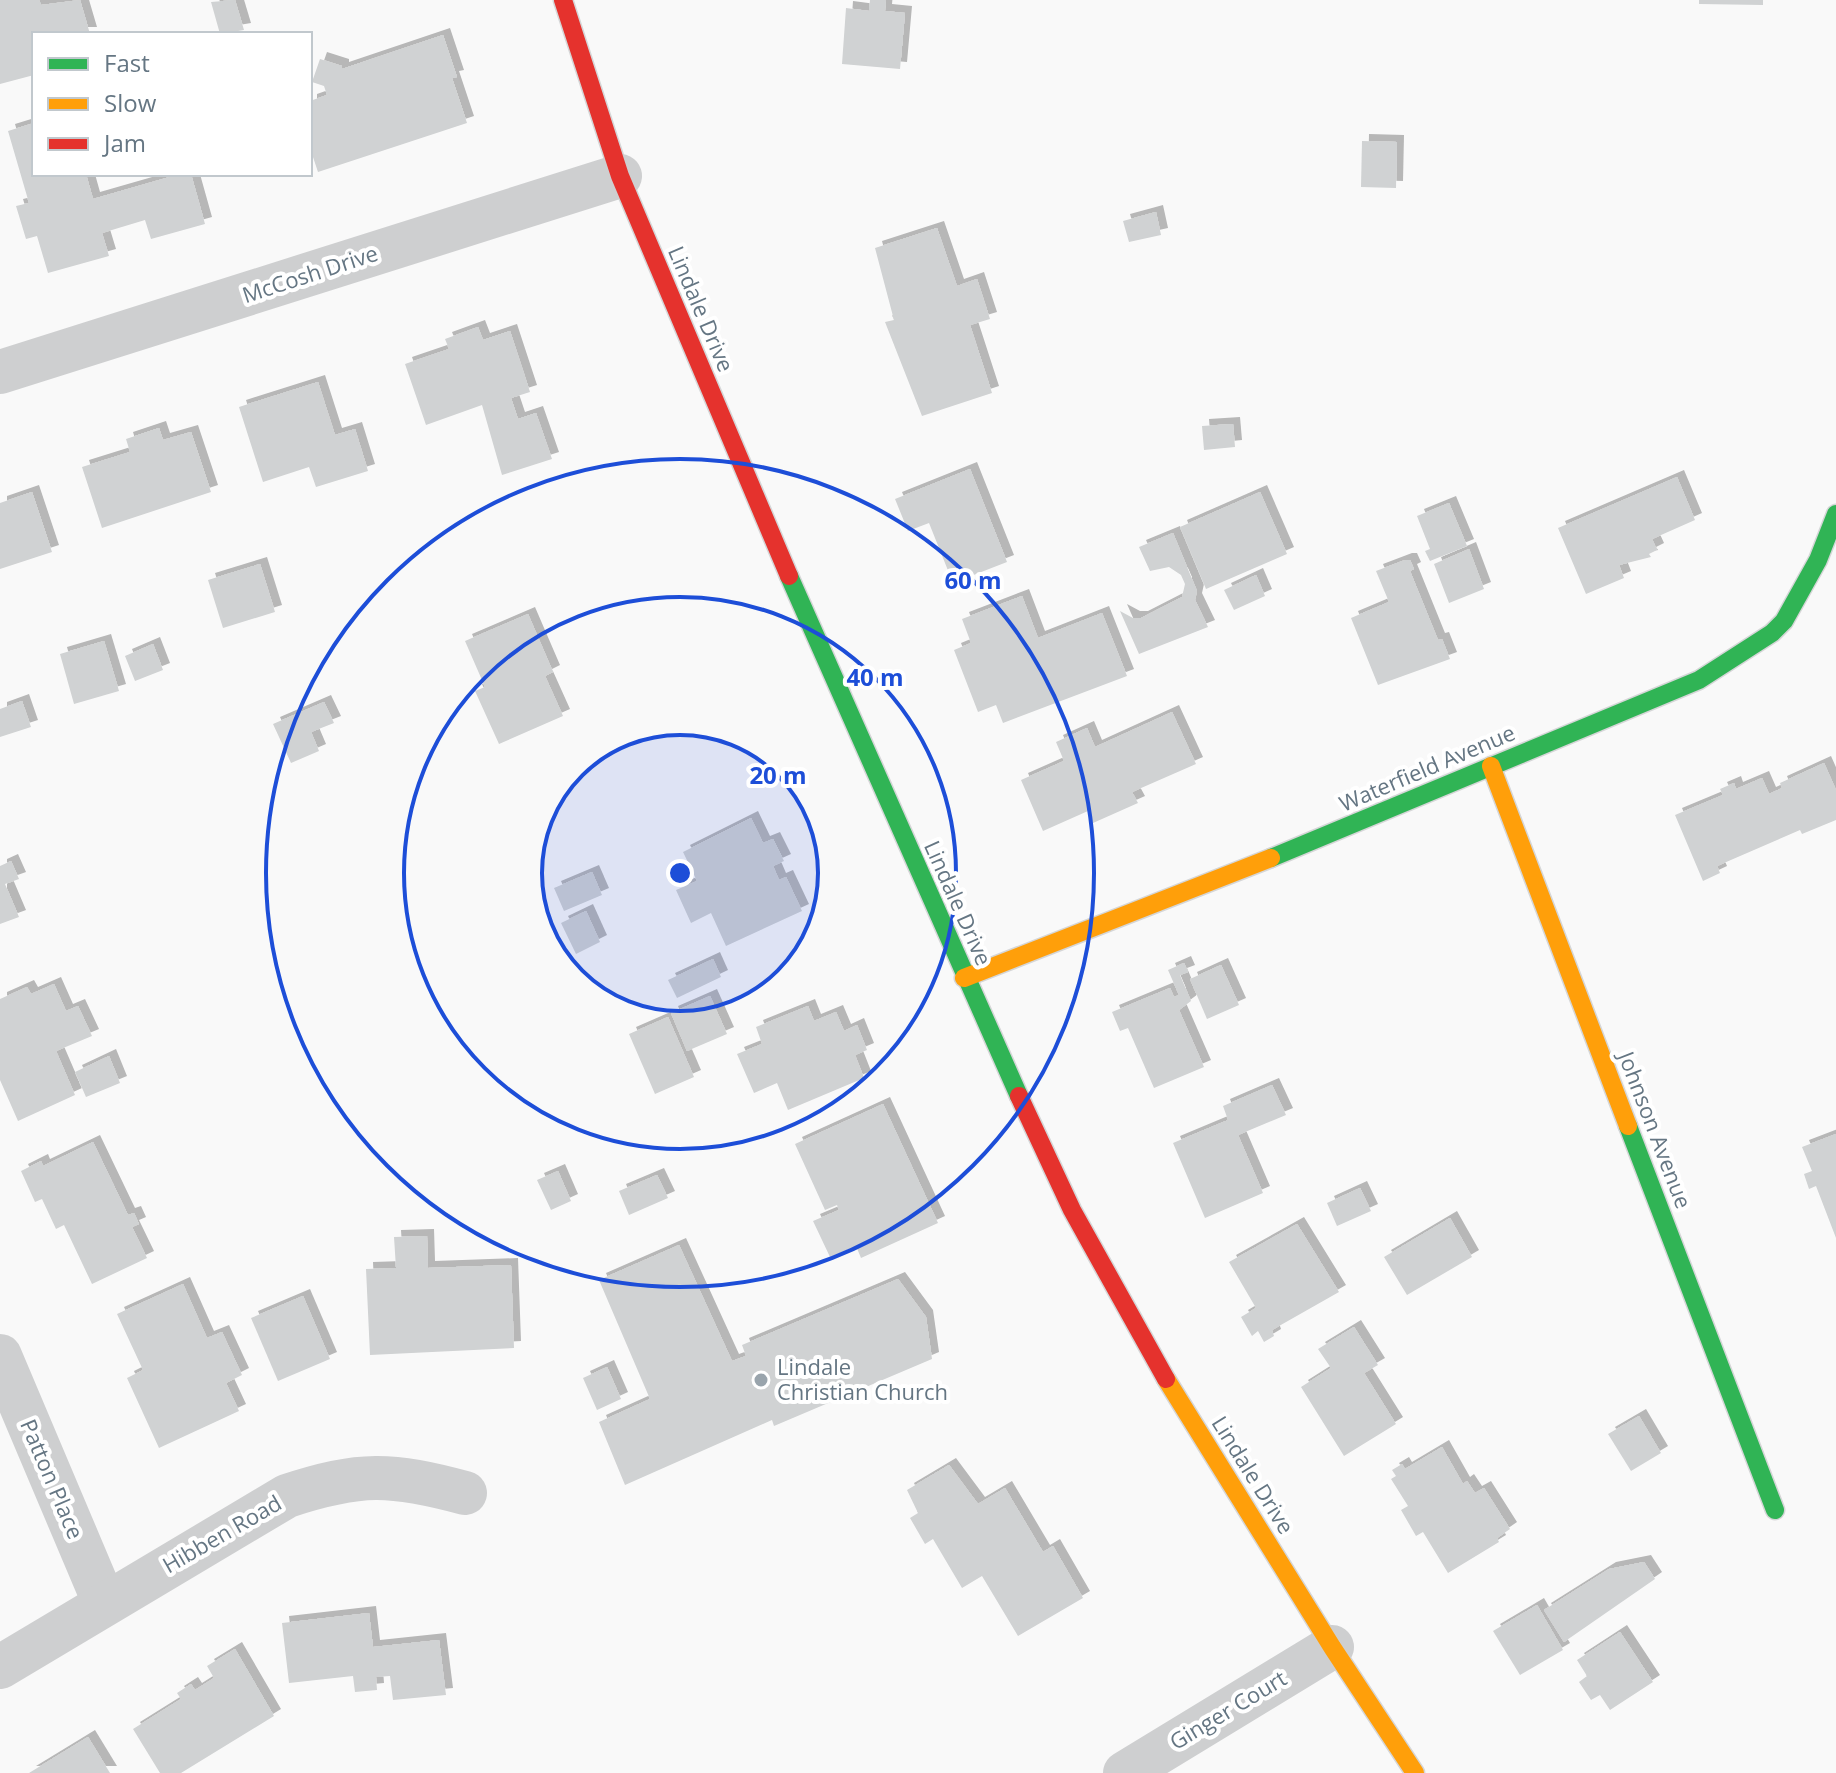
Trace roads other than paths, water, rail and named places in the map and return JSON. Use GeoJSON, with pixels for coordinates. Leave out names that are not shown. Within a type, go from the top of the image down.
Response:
{"type":"FeatureCollection","features":[{"type":"Feature","properties":{"kind":"street","name":"Lindale Drive"},"geometry":{"type":"LineString","coordinates":[[563,0],[620,176],[724,427],[964,978],[1072,1210],[1156,1363],[1332,1647],[1415,1773]]}},
{"type":"Feature","properties":{"kind":"street","name":"McCosh Drive"},"geometry":{"type":"LineString","coordinates":[[0,372],[620,176]]}},
{"type":"Feature","properties":{"kind":"street","name":"Waterfield Avenue"},"geometry":{"type":"LineString","coordinates":[[964,978],[1300,847],[1699,680],[1772,633],[1784,621],[1818,560],[1836,514]]}},
{"type":"Feature","properties":{"kind":"street","name":"Johnson Avenue"},"geometry":{"type":"LineString","coordinates":[[1491,766],[1775,1510]]}},
{"type":"Feature","properties":{"kind":"street","name":"Patton Place"},"geometry":{"type":"LineString","coordinates":[[0,1356],[104,1602]]}},
{"type":"Feature","properties":{"kind":"street","name":"Hibben Road"},"geometry":{"type":"LineString","coordinates":[[0,1667],[104,1602],[287,1496],[336,1480],[381,1475],[414,1479],[465,1493]]}},
{"type":"Feature","properties":{"kind":"street","name":"Ginger Court"},"geometry":{"type":"LineString","coordinates":[[1125,1773],[1332,1647]]}},
{"type":"Feature","properties":{"kind":"place","name":"Lindale Christian Church"},"geometry":{"type":"Point","coordinates":[761,1380]}}]}
